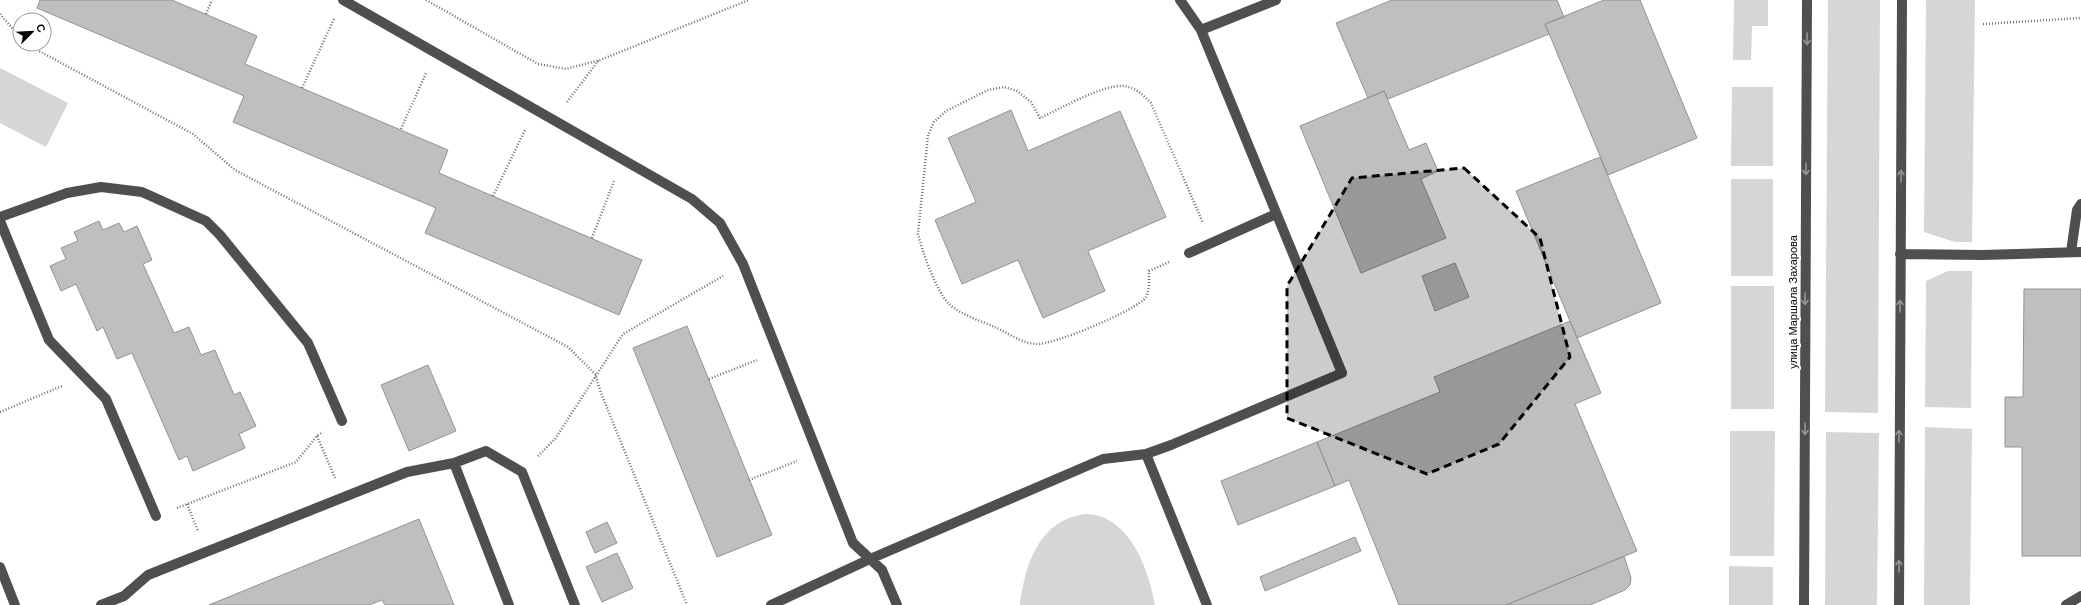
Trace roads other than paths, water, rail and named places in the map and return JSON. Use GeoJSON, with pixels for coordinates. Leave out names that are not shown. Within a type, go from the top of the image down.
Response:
{"type":"FeatureCollection","features":[{"type":"Feature","properties":{"kind":"street"},"geometry":{"type":"LineString","coordinates":[[343,0],[692,199],[720,223],[743,264],[853,543],[882,570],[897,605]]}},
{"type":"Feature","properties":{"kind":"street"},"geometry":{"type":"LineString","coordinates":[[771,605],[870,559],[1103,459],[1146,454],[1171,445],[1342,373],[1202,30],[1180,0]]}},
{"type":"Feature","properties":{"kind":"street"},"geometry":{"type":"LineString","coordinates":[[1202,30],[1276,0]]}},
{"type":"Feature","properties":{"kind":"street","name":"улица Маршала Захарова"},"geometry":{"type":"LineString","coordinates":[[1804,605],[1807,0]]}},
{"type":"Feature","properties":{"kind":"street"},"geometry":{"type":"LineString","coordinates":[[1899,605],[1902,0]]}},
{"type":"Feature","properties":{"kind":"street"},"geometry":{"type":"LineString","coordinates":[[0,217],[66,193],[101,187],[142,192],[206,221],[220,234],[308,343],[342,421]]}},
{"type":"Feature","properties":{"kind":"street"},"geometry":{"type":"LineString","coordinates":[[1900,254],[1983,255],[2076,252],[2076,210],[2081,204]]}},
{"type":"Feature","properties":{"kind":"street"},"geometry":{"type":"LineString","coordinates":[[1189,253],[1276,214]]}},
{"type":"Feature","properties":{"kind":"street"},"geometry":{"type":"LineString","coordinates":[[0,221],[49,340],[106,399],[156,516]]}},
{"type":"Feature","properties":{"kind":"street"},"geometry":{"type":"LineString","coordinates":[[101,605],[126,600],[148,575],[407,472],[454,463],[486,451],[522,472],[575,605]]}},
{"type":"Feature","properties":{"kind":"street"},"geometry":{"type":"LineString","coordinates":[[1146,454],[1207,605]]}},
{"type":"Feature","properties":{"kind":"street"},"geometry":{"type":"LineString","coordinates":[[454,463],[509,605]]}},
{"type":"Feature","properties":{"kind":"street"},"geometry":{"type":"LineString","coordinates":[[0,567],[15,605]]}},
{"type":"Feature","properties":{"kind":"street"},"geometry":{"type":"LineString","coordinates":[[2066,605],[2081,596]]}}]}
